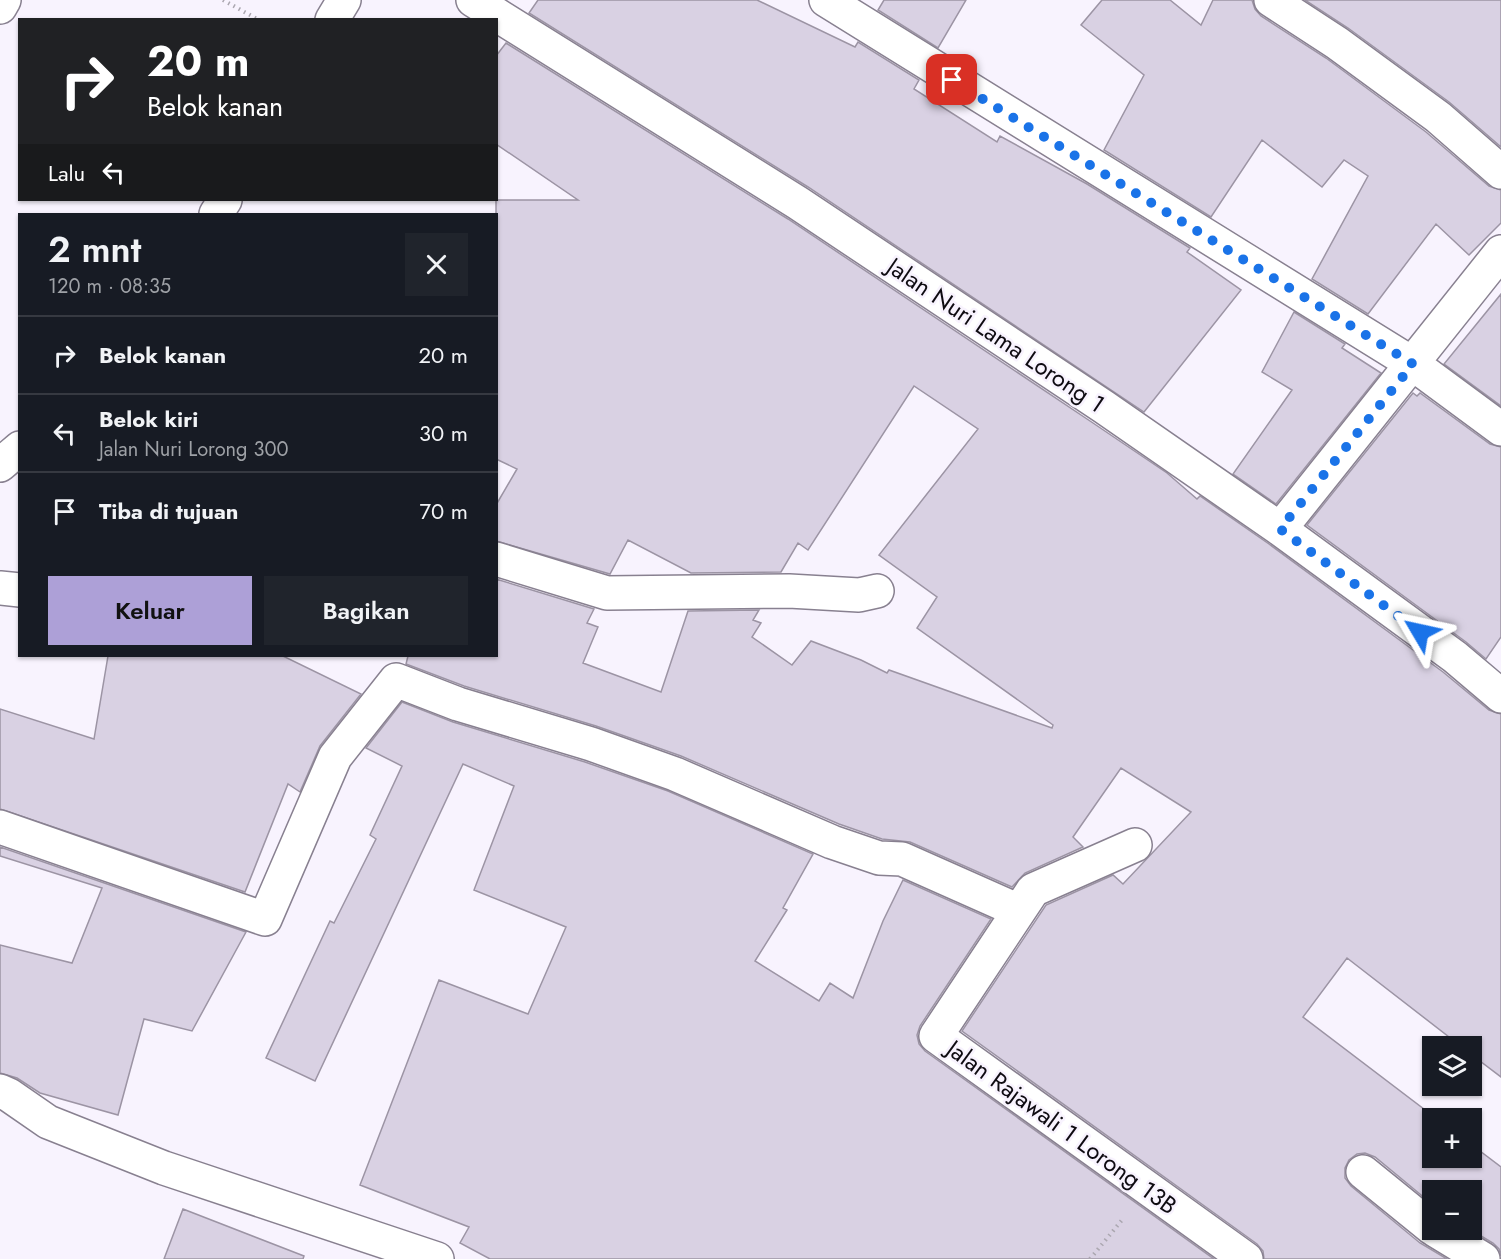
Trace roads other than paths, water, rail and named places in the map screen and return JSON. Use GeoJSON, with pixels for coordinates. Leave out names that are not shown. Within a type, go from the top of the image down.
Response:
{"type":"FeatureCollection","features":[{"type":"Feature","properties":{"kind":"street"},"geometry":{"type":"LineString","coordinates":[[0,7],[4,0]]}},
{"type":"Feature","properties":{"kind":"street"},"geometry":{"type":"LineString","coordinates":[[333,18],[344,0]]}},
{"type":"Feature","properties":{"kind":"street","name":"Jalan Nuri Lama Lorong 1"},"geometry":{"type":"LineString","coordinates":[[473,0],[798,203],[1104,407],[1280,529],[1455,657],[1501,696]]}},
{"type":"Feature","properties":{"kind":"street"},"geometry":{"type":"LineString","coordinates":[[826,0],[1413,364],[1501,429]]}},
{"type":"Feature","properties":{"kind":"street"},"geometry":{"type":"LineString","coordinates":[[1271,0],[1337,43],[1438,117],[1501,172]]}},
{"type":"Feature","properties":{"kind":"street"},"geometry":{"type":"LineString","coordinates":[[1280,529],[1501,252]]}},
{"type":"Feature","properties":{"kind":"street"},"geometry":{"type":"LineString","coordinates":[[0,465],[18,450]]}},
{"type":"Feature","properties":{"kind":"street"},"geometry":{"type":"LineString","coordinates":[[498,560],[608,593],[789,591],[859,595],[877,591]]}},
{"type":"Feature","properties":{"kind":"street"},"geometry":{"type":"LineString","coordinates":[[0,588],[18,590]]}},
{"type":"Feature","properties":{"kind":"street"},"geometry":{"type":"LineString","coordinates":[[0,827],[265,919],[335,757],[396,680],[458,704],[591,744],[675,774],[832,842],[879,858],[902,859],[1019,911]]}},
{"type":"Feature","properties":{"kind":"street","name":"Jalan Rajawali 1 Lorong 13B"},"geometry":{"type":"LineString","coordinates":[[1135,845],[1034,890],[936,1036],[1246,1259]]}},
{"type":"Feature","properties":{"kind":"street"},"geometry":{"type":"LineString","coordinates":[[0,1092],[9,1095],[48,1122],[164,1168],[437,1259]]}},
{"type":"Feature","properties":{"kind":"street"},"geometry":{"type":"LineString","coordinates":[[1362,1172],[1422,1220]]}},
{"type":"Feature","properties":{"kind":"street"},"geometry":{"type":"LineString","coordinates":[[1452,1240],[1483,1259]]}}]}
